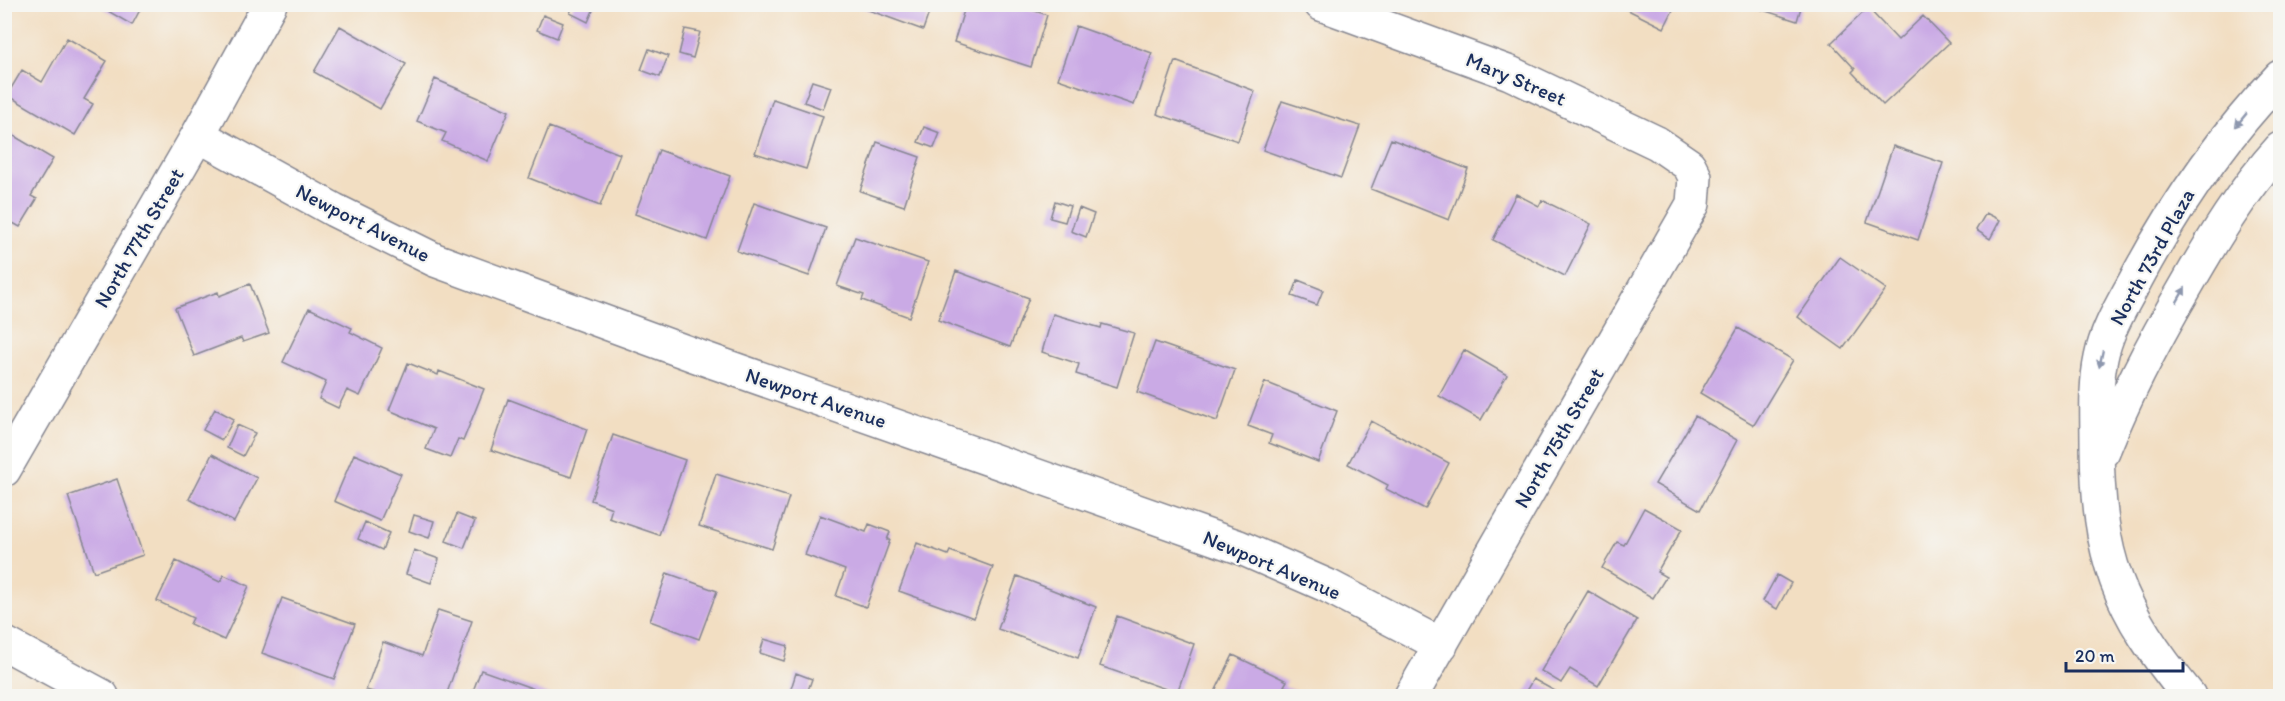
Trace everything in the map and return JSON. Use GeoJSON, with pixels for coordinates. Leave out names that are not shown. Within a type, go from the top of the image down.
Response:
{"type":"FeatureCollection","features":[{"type":"Feature","properties":{"kind":"street","name":"North 77th Street"},"geometry":{"type":"LineString","coordinates":[[4,470],[198,135],[270,4]]}},
{"type":"Feature","properties":{"kind":"street","name":"Mary Street"},"geometry":{"type":"LineString","coordinates":[[1321,4],[1510,73],[1658,143],[1689,165],[1695,177]]}},
{"type":"Feature","properties":{"kind":"street","name":"North 73rd Plaza"},"geometry":{"type":"LineString","coordinates":[[2189,696],[2154,653],[2127,610],[2115,580],[2104,541],[2097,466],[2096,390],[2101,357],[2119,310],[2147,258],[2206,163],[2250,109],[2280,77]]}},
{"type":"Feature","properties":{"kind":"street","name":"Newport Avenue"},"geometry":{"type":"LineString","coordinates":[[198,135],[334,210],[435,260],[694,355],[1239,548],[1328,586],[1441,645]]}},
{"type":"Feature","properties":{"kind":"street","name":"North 73rd Plaza"},"geometry":{"type":"LineString","coordinates":[[2097,466],[2133,380],[2209,246],[2242,196],[2280,149]]}},
{"type":"Feature","properties":{"kind":"street","name":"North 75th Street"},"geometry":{"type":"LineString","coordinates":[[1411,696],[1694,204],[1695,177]]}},
{"type":"Feature","properties":{"kind":"street"},"geometry":{"type":"LineString","coordinates":[[4,643],[102,696]]}},
{"type":"Feature","properties":{"kind":"building"},"geometry":{"type":"Polygon","coordinates":[[[96,4],[143,4],[132,25],[96,4]]]}},
{"type":"Feature","properties":{"kind":"building"},"geometry":{"type":"Polygon","coordinates":[[[574,4],[595,6],[588,22],[570,13],[574,4]]]}},
{"type":"Feature","properties":{"kind":"building"},"geometry":{"type":"Polygon","coordinates":[[[852,4],[932,4],[923,30],[852,4]]]}},
{"type":"Feature","properties":{"kind":"building"},"geometry":{"type":"Polygon","coordinates":[[[966,4],[1015,4],[1047,15],[1031,67],[954,42],[966,4]]]}},
{"type":"Feature","properties":{"kind":"building"},"geometry":{"type":"Polygon","coordinates":[[[1616,4],[1676,4],[1664,28],[1616,4]]]}},
{"type":"Feature","properties":{"kind":"building"},"geometry":{"type":"Polygon","coordinates":[[[1744,4],[1802,4],[1797,21],[1744,4]]]}},
{"type":"Feature","properties":{"kind":"building"},"geometry":{"type":"Polygon","coordinates":[[[1868,8],[1898,40],[1923,16],[1949,43],[1883,105],[1852,72],[1855,69],[1831,43],[1868,8]]]}},
{"type":"Feature","properties":{"kind":"building"},"geometry":{"type":"Polygon","coordinates":[[[543,15],[563,23],[557,38],[537,30],[543,15]]]}},
{"type":"Feature","properties":{"kind":"building"},"geometry":{"type":"Polygon","coordinates":[[[340,26],[406,64],[380,109],[314,72],[340,26]]]}},
{"type":"Feature","properties":{"kind":"building"},"geometry":{"type":"Polygon","coordinates":[[[1076,26],[1152,53],[1134,105],[1058,79],[1076,26]]]}},
{"type":"Feature","properties":{"kind":"building"},"geometry":{"type":"Polygon","coordinates":[[[685,29],[700,32],[693,58],[679,54],[685,29]]]}},
{"type":"Feature","properties":{"kind":"building"},"geometry":{"type":"Polygon","coordinates":[[[67,38],[107,61],[84,99],[93,104],[75,135],[7,95],[22,70],[42,82],[67,38]]]}},
{"type":"Feature","properties":{"kind":"building"},"geometry":{"type":"Polygon","coordinates":[[[649,49],[668,56],[660,77],[641,70],[649,49]]]}},
{"type":"Feature","properties":{"kind":"building"},"geometry":{"type":"Polygon","coordinates":[[[1175,61],[1255,91],[1238,141],[1157,114],[1175,61]]]}},
{"type":"Feature","properties":{"kind":"building"},"geometry":{"type":"Polygon","coordinates":[[[435,79],[509,111],[488,161],[442,141],[446,133],[417,121],[435,79]]]}},
{"type":"Feature","properties":{"kind":"building"},"geometry":{"type":"Polygon","coordinates":[[[812,81],[831,87],[823,109],[804,102],[812,81]]]}},
{"type":"Feature","properties":{"kind":"building"},"geometry":{"type":"Polygon","coordinates":[[[773,99],[823,116],[806,169],[755,153],[773,99]]]}},
{"type":"Feature","properties":{"kind":"building"},"geometry":{"type":"Polygon","coordinates":[[[1282,101],[1360,126],[1341,178],[1263,150],[1282,101]]]}},
{"type":"Feature","properties":{"kind":"building"},"geometry":{"type":"Polygon","coordinates":[[[549,127],[620,154],[600,206],[529,178],[549,127]]]}},
{"type":"Feature","properties":{"kind":"building"},"geometry":{"type":"Polygon","coordinates":[[[924,127],[940,133],[934,148],[918,142],[924,127]]]}},
{"type":"Feature","properties":{"kind":"building"},"geometry":{"type":"Polygon","coordinates":[[[9,133],[53,159],[31,196],[37,199],[20,227],[4,218],[4,141],[9,133]]]}},
{"type":"Feature","properties":{"kind":"building"},"geometry":{"type":"Polygon","coordinates":[[[1391,139],[1468,169],[1449,220],[1371,189],[1391,139]]]}},
{"type":"Feature","properties":{"kind":"building"},"geometry":{"type":"Polygon","coordinates":[[[877,142],[920,157],[904,206],[860,191],[877,142]]]}},
{"type":"Feature","properties":{"kind":"building"},"geometry":{"type":"Polygon","coordinates":[[[1893,146],[1943,163],[1918,240],[1867,222],[1893,146]]]}},
{"type":"Feature","properties":{"kind":"building"},"geometry":{"type":"Polygon","coordinates":[[[659,150],[730,176],[707,240],[635,214],[659,150]]]}},
{"type":"Feature","properties":{"kind":"building"},"geometry":{"type":"Polygon","coordinates":[[[1516,194],[1539,206],[1542,200],[1591,224],[1565,276],[1493,240],[1516,194]]]}},
{"type":"Feature","properties":{"kind":"building"},"geometry":{"type":"Polygon","coordinates":[[[1055,201],[1070,206],[1065,222],[1050,218],[1055,201]]]}},
{"type":"Feature","properties":{"kind":"building"},"geometry":{"type":"Polygon","coordinates":[[[754,203],[826,228],[809,276],[737,251],[754,203]]]}},
{"type":"Feature","properties":{"kind":"building"},"geometry":{"type":"Polygon","coordinates":[[[1079,208],[1094,214],[1086,237],[1071,231],[1079,208]]]}},
{"type":"Feature","properties":{"kind":"building"},"geometry":{"type":"Polygon","coordinates":[[[1986,213],[2000,220],[1990,239],[1976,230],[1986,213]]]}},
{"type":"Feature","properties":{"kind":"building"},"geometry":{"type":"Polygon","coordinates":[[[855,237],[928,262],[909,317],[862,300],[864,295],[837,286],[855,237]]]}},
{"type":"Feature","properties":{"kind":"building"},"geometry":{"type":"Polygon","coordinates":[[[1840,257],[1886,289],[1843,349],[1798,317],[1840,257]]]}},
{"type":"Feature","properties":{"kind":"building"},"geometry":{"type":"Polygon","coordinates":[[[956,271],[1029,298],[1010,347],[938,320],[956,271]]]}},
{"type":"Feature","properties":{"kind":"building"},"geometry":{"type":"Polygon","coordinates":[[[1298,280],[1323,290],[1317,305],[1292,296],[1298,280]]]}},
{"type":"Feature","properties":{"kind":"building"},"geometry":{"type":"Polygon","coordinates":[[[250,284],[269,333],[243,342],[241,338],[194,356],[175,308],[218,292],[219,296],[250,284]]]}},
{"type":"Feature","properties":{"kind":"building"},"geometry":{"type":"Polygon","coordinates":[[[309,308],[352,328],[350,332],[382,348],[360,396],[347,390],[338,408],[319,399],[326,382],[283,362],[309,308]]]}},
{"type":"Feature","properties":{"kind":"building"},"geometry":{"type":"Polygon","coordinates":[[[1053,314],[1101,328],[1102,324],[1134,333],[1117,387],[1076,374],[1079,364],[1042,352],[1053,314]]]}},
{"type":"Feature","properties":{"kind":"building"},"geometry":{"type":"Polygon","coordinates":[[[1738,328],[1793,360],[1754,425],[1700,393],[1738,328]]]}},
{"type":"Feature","properties":{"kind":"building"},"geometry":{"type":"Polygon","coordinates":[[[1155,342],[1235,370],[1217,421],[1137,392],[1155,342]]]}},
{"type":"Feature","properties":{"kind":"building"},"geometry":{"type":"Polygon","coordinates":[[[1464,350],[1507,375],[1481,420],[1439,396],[1464,350]]]}},
{"type":"Feature","properties":{"kind":"building"},"geometry":{"type":"Polygon","coordinates":[[[408,363],[438,375],[439,371],[484,389],[463,441],[458,439],[450,458],[426,449],[434,429],[389,410],[408,363]]]}},
{"type":"Feature","properties":{"kind":"building"},"geometry":{"type":"Polygon","coordinates":[[[1265,382],[1337,411],[1318,462],[1269,443],[1272,435],[1248,426],[1265,382]]]}},
{"type":"Feature","properties":{"kind":"building"},"geometry":{"type":"Polygon","coordinates":[[[508,399],[587,429],[571,477],[491,450],[508,399]]]}},
{"type":"Feature","properties":{"kind":"building"},"geometry":{"type":"Polygon","coordinates":[[[215,409],[234,419],[222,440],[203,430],[215,409]]]}},
{"type":"Feature","properties":{"kind":"building"},"geometry":{"type":"Polygon","coordinates":[[[1695,416],[1737,440],[1700,510],[1655,484],[1695,416]]]}},
{"type":"Feature","properties":{"kind":"building"},"geometry":{"type":"Polygon","coordinates":[[[1371,421],[1449,463],[1425,509],[1386,489],[1388,485],[1348,464],[1371,421]]]}},
{"type":"Feature","properties":{"kind":"building"},"geometry":{"type":"Polygon","coordinates":[[[237,425],[255,433],[243,456],[227,448],[237,425]]]}},
{"type":"Feature","properties":{"kind":"building"},"geometry":{"type":"Polygon","coordinates":[[[613,435],[685,460],[659,535],[609,518],[612,508],[591,500],[613,435]]]}},
{"type":"Feature","properties":{"kind":"building"},"geometry":{"type":"Polygon","coordinates":[[[212,454],[257,478],[234,522],[189,499],[212,454]]]}},
{"type":"Feature","properties":{"kind":"building"},"geometry":{"type":"Polygon","coordinates":[[[354,454],[401,474],[380,521],[334,501],[354,454]]]}},
{"type":"Feature","properties":{"kind":"building"},"geometry":{"type":"Polygon","coordinates":[[[716,474],[789,497],[772,549],[699,526],[716,474]]]}},
{"type":"Feature","properties":{"kind":"building"},"geometry":{"type":"Polygon","coordinates":[[[117,479],[143,555],[94,572],[68,496],[117,479]]]}},
{"type":"Feature","properties":{"kind":"building"},"geometry":{"type":"Polygon","coordinates":[[[1644,508],[1682,529],[1657,572],[1666,577],[1653,598],[1602,568],[1617,542],[1624,545],[1644,508]]]}},
{"type":"Feature","properties":{"kind":"building"},"geometry":{"type":"Polygon","coordinates":[[[457,514],[475,521],[464,548],[446,541],[457,514]]]}},
{"type":"Feature","properties":{"kind":"building"},"geometry":{"type":"Polygon","coordinates":[[[414,515],[434,521],[429,538],[409,531],[414,515]]]}},
{"type":"Feature","properties":{"kind":"building"},"geometry":{"type":"Polygon","coordinates":[[[820,515],[866,532],[869,524],[890,532],[887,540],[890,540],[866,607],[836,596],[845,570],[805,555],[820,515]]]}},
{"type":"Feature","properties":{"kind":"building"},"geometry":{"type":"Polygon","coordinates":[[[365,522],[389,533],[382,550],[358,539],[365,522]]]}},
{"type":"Feature","properties":{"kind":"building"},"geometry":{"type":"Polygon","coordinates":[[[917,543],[948,555],[950,551],[993,567],[974,618],[899,591],[917,543]]]}},
{"type":"Feature","properties":{"kind":"building"},"geometry":{"type":"Polygon","coordinates":[[[414,550],[439,559],[431,583],[406,574],[414,550]]]}},
{"type":"Feature","properties":{"kind":"building"},"geometry":{"type":"Polygon","coordinates":[[[176,561],[220,582],[224,575],[249,586],[224,640],[190,624],[193,618],[157,601],[176,561]]]}},
{"type":"Feature","properties":{"kind":"building"},"geometry":{"type":"Polygon","coordinates":[[[667,573],[717,591],[699,639],[650,621],[667,573]]]}},
{"type":"Feature","properties":{"kind":"building"},"geometry":{"type":"Polygon","coordinates":[[[1777,575],[1791,583],[1777,609],[1763,601],[1777,575]]]}},
{"type":"Feature","properties":{"kind":"building"},"geometry":{"type":"Polygon","coordinates":[[[1017,576],[1096,607],[1078,658],[998,629],[1017,576]]]}},
{"type":"Feature","properties":{"kind":"building"},"geometry":{"type":"Polygon","coordinates":[[[1588,591],[1637,620],[1598,686],[1570,669],[1561,683],[1541,671],[1588,591]]]}},
{"type":"Feature","properties":{"kind":"building"},"geometry":{"type":"Polygon","coordinates":[[[282,598],[355,624],[334,679],[262,653],[282,598]]]}},
{"type":"Feature","properties":{"kind":"building"},"geometry":{"type":"Polygon","coordinates":[[[438,610],[472,621],[446,696],[386,696],[366,690],[383,642],[422,656],[438,610]]]}},
{"type":"Feature","properties":{"kind":"building"},"geometry":{"type":"Polygon","coordinates":[[[1117,616],[1194,644],[1177,693],[1100,666],[1117,616]]]}},
{"type":"Feature","properties":{"kind":"building"},"geometry":{"type":"Polygon","coordinates":[[[764,639],[788,646],[784,661],[760,653],[764,639]]]}},
{"type":"Feature","properties":{"kind":"building"},"geometry":{"type":"Polygon","coordinates":[[[1233,655],[1287,681],[1284,686],[1307,696],[1213,696],[1233,655]]]}},
{"type":"Feature","properties":{"kind":"building"},"geometry":{"type":"Polygon","coordinates":[[[481,670],[554,696],[471,696],[481,670]]]}},
{"type":"Feature","properties":{"kind":"building"},"geometry":{"type":"Polygon","coordinates":[[[796,673],[812,679],[806,696],[789,695],[796,673]]]}},
{"type":"Feature","properties":{"kind":"building"},"geometry":{"type":"Polygon","coordinates":[[[1533,679],[1564,696],[1523,696],[1533,679]]]}}]}
